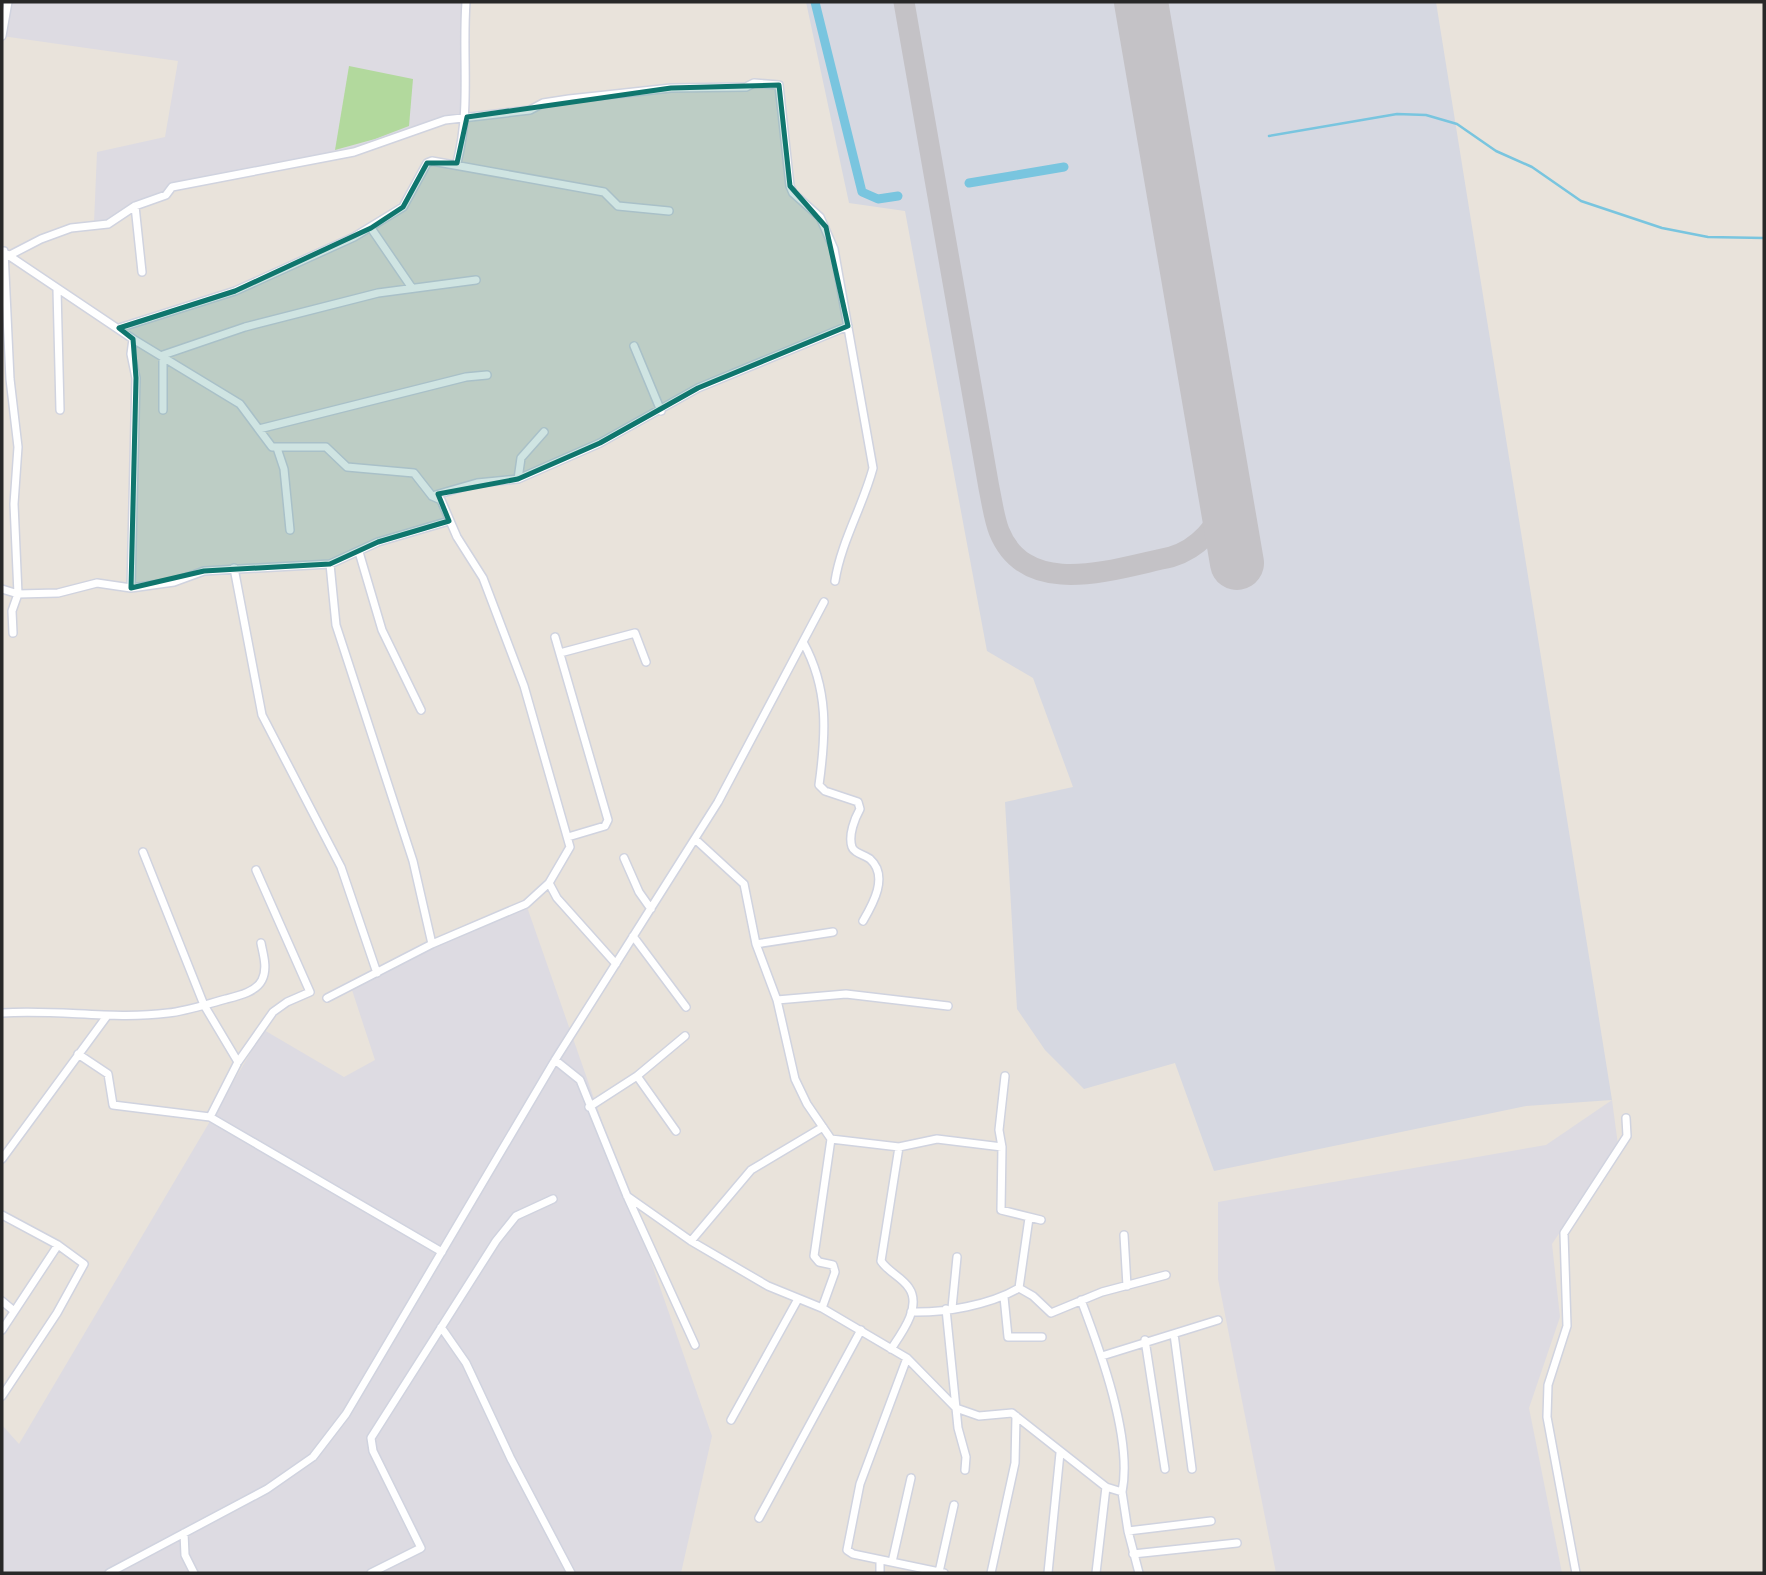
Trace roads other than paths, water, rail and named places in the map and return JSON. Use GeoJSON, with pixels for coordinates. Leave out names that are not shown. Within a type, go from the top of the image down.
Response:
{"type":"FeatureCollection","features":[{"type":"Feature","properties":{"kind":"street"},"geometry":{"type":"LineString","coordinates":[[2,36],[8,2]]}},
{"type":"Feature","properties":{"kind":"street"},"geometry":{"type":"LineString","coordinates":[[457,163],[467,117],[464,55],[466,2]]}},
{"type":"Feature","properties":{"kind":"street"},"geometry":{"type":"LineString","coordinates":[[5,252],[71,228],[108,224],[135,206],[166,195],[172,187],[354,152],[445,120],[530,110],[543,103],[569,99],[658,89],[746,87],[754,83],[779,85],[790,186],[793,193],[826,227],[834,249],[873,468],[866,495],[838,561],[835,581]]}},
{"type":"Feature","properties":{"kind":"street"},"geometry":{"type":"LineString","coordinates":[[119,328],[235,291],[301,264],[371,228],[402,207],[427,163],[440,160],[604,192],[618,206],[669,211]]}},
{"type":"Feature","properties":{"kind":"street"},"geometry":{"type":"LineString","coordinates":[[135,206],[142,272]]}},
{"type":"Feature","properties":{"kind":"street"},"geometry":{"type":"LineString","coordinates":[[371,228],[412,288]]}},
{"type":"Feature","properties":{"kind":"street"},"geometry":{"type":"LineString","coordinates":[[5,252],[133,339],[240,404],[268,443],[277,448],[321,446],[331,450],[347,467],[405,470],[421,479],[432,496],[441,500],[449,521],[484,578],[524,686],[570,847],[549,883],[526,904],[432,944],[327,998]]}},
{"type":"Feature","properties":{"kind":"street"},"geometry":{"type":"LineString","coordinates":[[5,252],[10,379],[18,447],[14,505],[18,594],[12,611],[13,633]]}},
{"type":"Feature","properties":{"kind":"street"},"geometry":{"type":"LineString","coordinates":[[163,355],[245,327],[378,293],[476,280]]}},
{"type":"Feature","properties":{"kind":"street"},"geometry":{"type":"LineString","coordinates":[[57,289],[60,410]]}},
{"type":"Feature","properties":{"kind":"street"},"geometry":{"type":"LineString","coordinates":[[432,496],[477,483],[518,479],[600,443],[698,388],[848,326]]}},
{"type":"Feature","properties":{"kind":"street"},"geometry":{"type":"LineString","coordinates":[[131,588],[136,377],[131,354],[133,339]]}},
{"type":"Feature","properties":{"kind":"street"},"geometry":{"type":"LineString","coordinates":[[634,346],[661,411]]}},
{"type":"Feature","properties":{"kind":"street"},"geometry":{"type":"LineString","coordinates":[[163,355],[163,410]]}},
{"type":"Feature","properties":{"kind":"street"},"geometry":{"type":"LineString","coordinates":[[259,429],[466,377],[487,375]]}},
{"type":"Feature","properties":{"kind":"street"},"geometry":{"type":"LineString","coordinates":[[518,479],[521,458],[544,432]]}},
{"type":"Feature","properties":{"kind":"street"},"geometry":{"type":"LineString","coordinates":[[277,448],[284,469],[290,530]]}},
{"type":"Feature","properties":{"kind":"street"},"geometry":{"type":"LineString","coordinates":[[2,589],[18,594],[58,593],[97,583],[131,588],[174,582],[204,571],[330,564],[378,542],[449,521]]}},
{"type":"Feature","properties":{"kind":"street"},"geometry":{"type":"LineString","coordinates":[[359,552],[382,630],[421,710]]}},
{"type":"Feature","properties":{"kind":"street"},"geometry":{"type":"LineString","coordinates":[[330,564],[336,625],[413,861],[432,944]]}},
{"type":"Feature","properties":{"kind":"street"},"geometry":{"type":"LineString","coordinates":[[234,568],[262,715],[341,867],[377,973]]}},
{"type":"Feature","properties":{"kind":"street"},"geometry":{"type":"LineString","coordinates":[[109,1573],[267,1489],[313,1457],[346,1415],[555,1060],[718,802],[824,602]]}},
{"type":"Feature","properties":{"kind":"street"},"geometry":{"type":"LineString","coordinates":[[560,653],[635,633],[646,662]]}},
{"type":"Feature","properties":{"kind":"street"},"geometry":{"type":"LineString","coordinates":[[555,637],[608,820],[606,826],[597,830],[568,837]]}},
{"type":"Feature","properties":{"kind":"street"},"geometry":{"type":"LineString","coordinates":[[803,642],[818,678],[826,734],[819,785],[825,790],[858,802],[860,809],[855,818],[851,846],[854,851],[872,861],[877,872],[879,890],[863,921]]}},
{"type":"Feature","properties":{"kind":"street"},"geometry":{"type":"LineString","coordinates":[[695,839],[744,884],[757,944],[777,1000],[795,1079],[831,1139],[814,1256],[819,1262],[833,1265],[835,1272],[822,1308]]}},
{"type":"Feature","properties":{"kind":"street"},"geometry":{"type":"LineString","coordinates":[[143,852],[204,1005],[238,1062]]}},
{"type":"Feature","properties":{"kind":"street"},"geometry":{"type":"LineString","coordinates":[[624,858],[639,892],[651,909]]}},
{"type":"Feature","properties":{"kind":"street"},"geometry":{"type":"LineString","coordinates":[[210,1117],[238,1062],[273,1012],[287,1002],[310,992],[256,870]]}},
{"type":"Feature","properties":{"kind":"street"},"geometry":{"type":"LineString","coordinates":[[549,883],[557,898],[616,964]]}},
{"type":"Feature","properties":{"kind":"street"},"geometry":{"type":"LineString","coordinates":[[757,944],[833,932]]}},
{"type":"Feature","properties":{"kind":"street"},"geometry":{"type":"LineString","coordinates":[[633,936],[686,1006]]}},
{"type":"Feature","properties":{"kind":"street"},"geometry":{"type":"LineString","coordinates":[[2,1013],[34,1011],[107,1016],[168,1013],[204,1005],[247,993],[262,981],[266,967],[261,943]]}},
{"type":"Feature","properties":{"kind":"street"},"geometry":{"type":"LineString","coordinates":[[777,1000],[846,994],[948,1006]]}},
{"type":"Feature","properties":{"kind":"street"},"geometry":{"type":"LineString","coordinates":[[2,1159],[107,1016]]}},
{"type":"Feature","properties":{"kind":"street"},"geometry":{"type":"LineString","coordinates":[[589,1107],[636,1076],[685,1036]]}},
{"type":"Feature","properties":{"kind":"street"},"geometry":{"type":"LineString","coordinates":[[78,1055],[108,1074],[113,1105],[210,1117],[442,1252]]}},
{"type":"Feature","properties":{"kind":"street"},"geometry":{"type":"LineString","coordinates":[[555,1060],[580,1080],[627,1196],[695,1345]]}},
{"type":"Feature","properties":{"kind":"street"},"geometry":{"type":"LineString","coordinates":[[636,1076],[676,1131]]}},
{"type":"Feature","properties":{"kind":"street"},"geometry":{"type":"LineString","coordinates":[[1005,1076],[999,1130],[1002,1147],[1001,1210],[1041,1220]]}},
{"type":"Feature","properties":{"kind":"street"},"geometry":{"type":"LineString","coordinates":[[1576,1573],[1547,1417],[1548,1385],[1567,1326],[1564,1233],[1627,1136],[1626,1118]]}},
{"type":"Feature","properties":{"kind":"street"},"geometry":{"type":"LineString","coordinates":[[691,1241],[751,1170],[822,1127]]}},
{"type":"Feature","properties":{"kind":"street"},"geometry":{"type":"LineString","coordinates":[[831,1139],[899,1147],[937,1139],[1002,1147]]}},
{"type":"Feature","properties":{"kind":"street"},"geometry":{"type":"LineString","coordinates":[[891,1349],[911,1312],[910,1289],[881,1261],[899,1147]]}},
{"type":"Feature","properties":{"kind":"street"},"geometry":{"type":"LineString","coordinates":[[627,1196],[691,1241],[798,1299],[822,1308],[907,1358],[956,1408],[970,1415],[1012,1413],[1106,1487],[1122,1492]]}},
{"type":"Feature","properties":{"kind":"street"},"geometry":{"type":"LineString","coordinates":[[370,1573],[421,1548],[373,1451],[371,1438],[475,1270],[516,1216],[553,1199]]}},
{"type":"Feature","properties":{"kind":"street"},"geometry":{"type":"LineString","coordinates":[[2,1214],[58,1245],[84,1264],[2,1396]]}},
{"type":"Feature","properties":{"kind":"street"},"geometry":{"type":"LineString","coordinates":[[1019,1288],[1029,1218]]}},
{"type":"Feature","properties":{"kind":"street"},"geometry":{"type":"LineString","coordinates":[[1124,1235],[1127,1286]]}},
{"type":"Feature","properties":{"kind":"street"},"geometry":{"type":"LineString","coordinates":[[2,1330],[58,1245]]}},
{"type":"Feature","properties":{"kind":"street"},"geometry":{"type":"LineString","coordinates":[[957,1257],[949,1308],[956,1408],[966,1457],[965,1470]]}},
{"type":"Feature","properties":{"kind":"street"},"geometry":{"type":"LineString","coordinates":[[1019,1288],[1033,1296],[1051,1313],[1081,1300],[1166,1275]]}},
{"type":"Feature","properties":{"kind":"street"},"geometry":{"type":"LineString","coordinates":[[911,1312],[949,1308],[1004,1297],[1019,1288]]}},
{"type":"Feature","properties":{"kind":"street"},"geometry":{"type":"LineString","coordinates":[[1004,1297],[1008,1337],[1042,1337]]}},
{"type":"Feature","properties":{"kind":"street"},"geometry":{"type":"LineString","coordinates":[[731,1420],[798,1299]]}},
{"type":"Feature","properties":{"kind":"street"},"geometry":{"type":"LineString","coordinates":[[1081,1300],[1102,1356],[1121,1441],[1122,1492],[1128,1531],[1139,1573]]}},
{"type":"Feature","properties":{"kind":"street"},"geometry":{"type":"LineString","coordinates":[[2,1301],[14,1311]]}},
{"type":"Feature","properties":{"kind":"street"},"geometry":{"type":"LineString","coordinates":[[1102,1356],[1145,1340],[1218,1320]]}},
{"type":"Feature","properties":{"kind":"street"},"geometry":{"type":"LineString","coordinates":[[441,1327],[466,1363],[511,1459],[571,1573]]}},
{"type":"Feature","properties":{"kind":"street"},"geometry":{"type":"LineString","coordinates":[[759,1518],[861,1330]]}},
{"type":"Feature","properties":{"kind":"street"},"geometry":{"type":"LineString","coordinates":[[1174,1334],[1192,1469]]}},
{"type":"Feature","properties":{"kind":"street"},"geometry":{"type":"LineString","coordinates":[[1145,1340],[1165,1469]]}},
{"type":"Feature","properties":{"kind":"street"},"geometry":{"type":"LineString","coordinates":[[907,1358],[860,1483],[847,1550],[853,1555],[944,1573]]}},
{"type":"Feature","properties":{"kind":"street"},"geometry":{"type":"LineString","coordinates":[[991,1573],[1015,1463],[1016,1416]]}},
{"type":"Feature","properties":{"kind":"street"},"geometry":{"type":"LineString","coordinates":[[1048,1573],[1060,1453]]}},
{"type":"Feature","properties":{"kind":"street"},"geometry":{"type":"LineString","coordinates":[[892,1562],[911,1478]]}},
{"type":"Feature","properties":{"kind":"street"},"geometry":{"type":"LineString","coordinates":[[1096,1573],[1106,1487]]}},
{"type":"Feature","properties":{"kind":"street"},"geometry":{"type":"LineString","coordinates":[[934,1573],[954,1505]]}},
{"type":"Feature","properties":{"kind":"street"},"geometry":{"type":"LineString","coordinates":[[1128,1531],[1211,1521]]}},
{"type":"Feature","properties":{"kind":"street"},"geometry":{"type":"LineString","coordinates":[[184,1533],[185,1555],[194,1573]]}},
{"type":"Feature","properties":{"kind":"street"},"geometry":{"type":"LineString","coordinates":[[1133,1554],[1237,1543]]}},
{"type":"Feature","properties":{"kind":"street"},"geometry":{"type":"LineString","coordinates":[[880,1561],[880,1573]]}},
{"type":"Feature","properties":{"kind":"waterway"},"geometry":{"type":"LineString","coordinates":[[815,2],[862,192],[878,199],[898,196]]}},
{"type":"Feature","properties":{"kind":"waterway"},"geometry":{"type":"LineString","coordinates":[[1269,136],[1397,114],[1426,115],[1457,124],[1496,151],[1532,167],[1581,201],[1662,228],[1708,237],[1764,238]]}},
{"type":"Feature","properties":{"kind":"waterway"},"geometry":{"type":"LineString","coordinates":[[969,183],[1064,167]]}}]}
